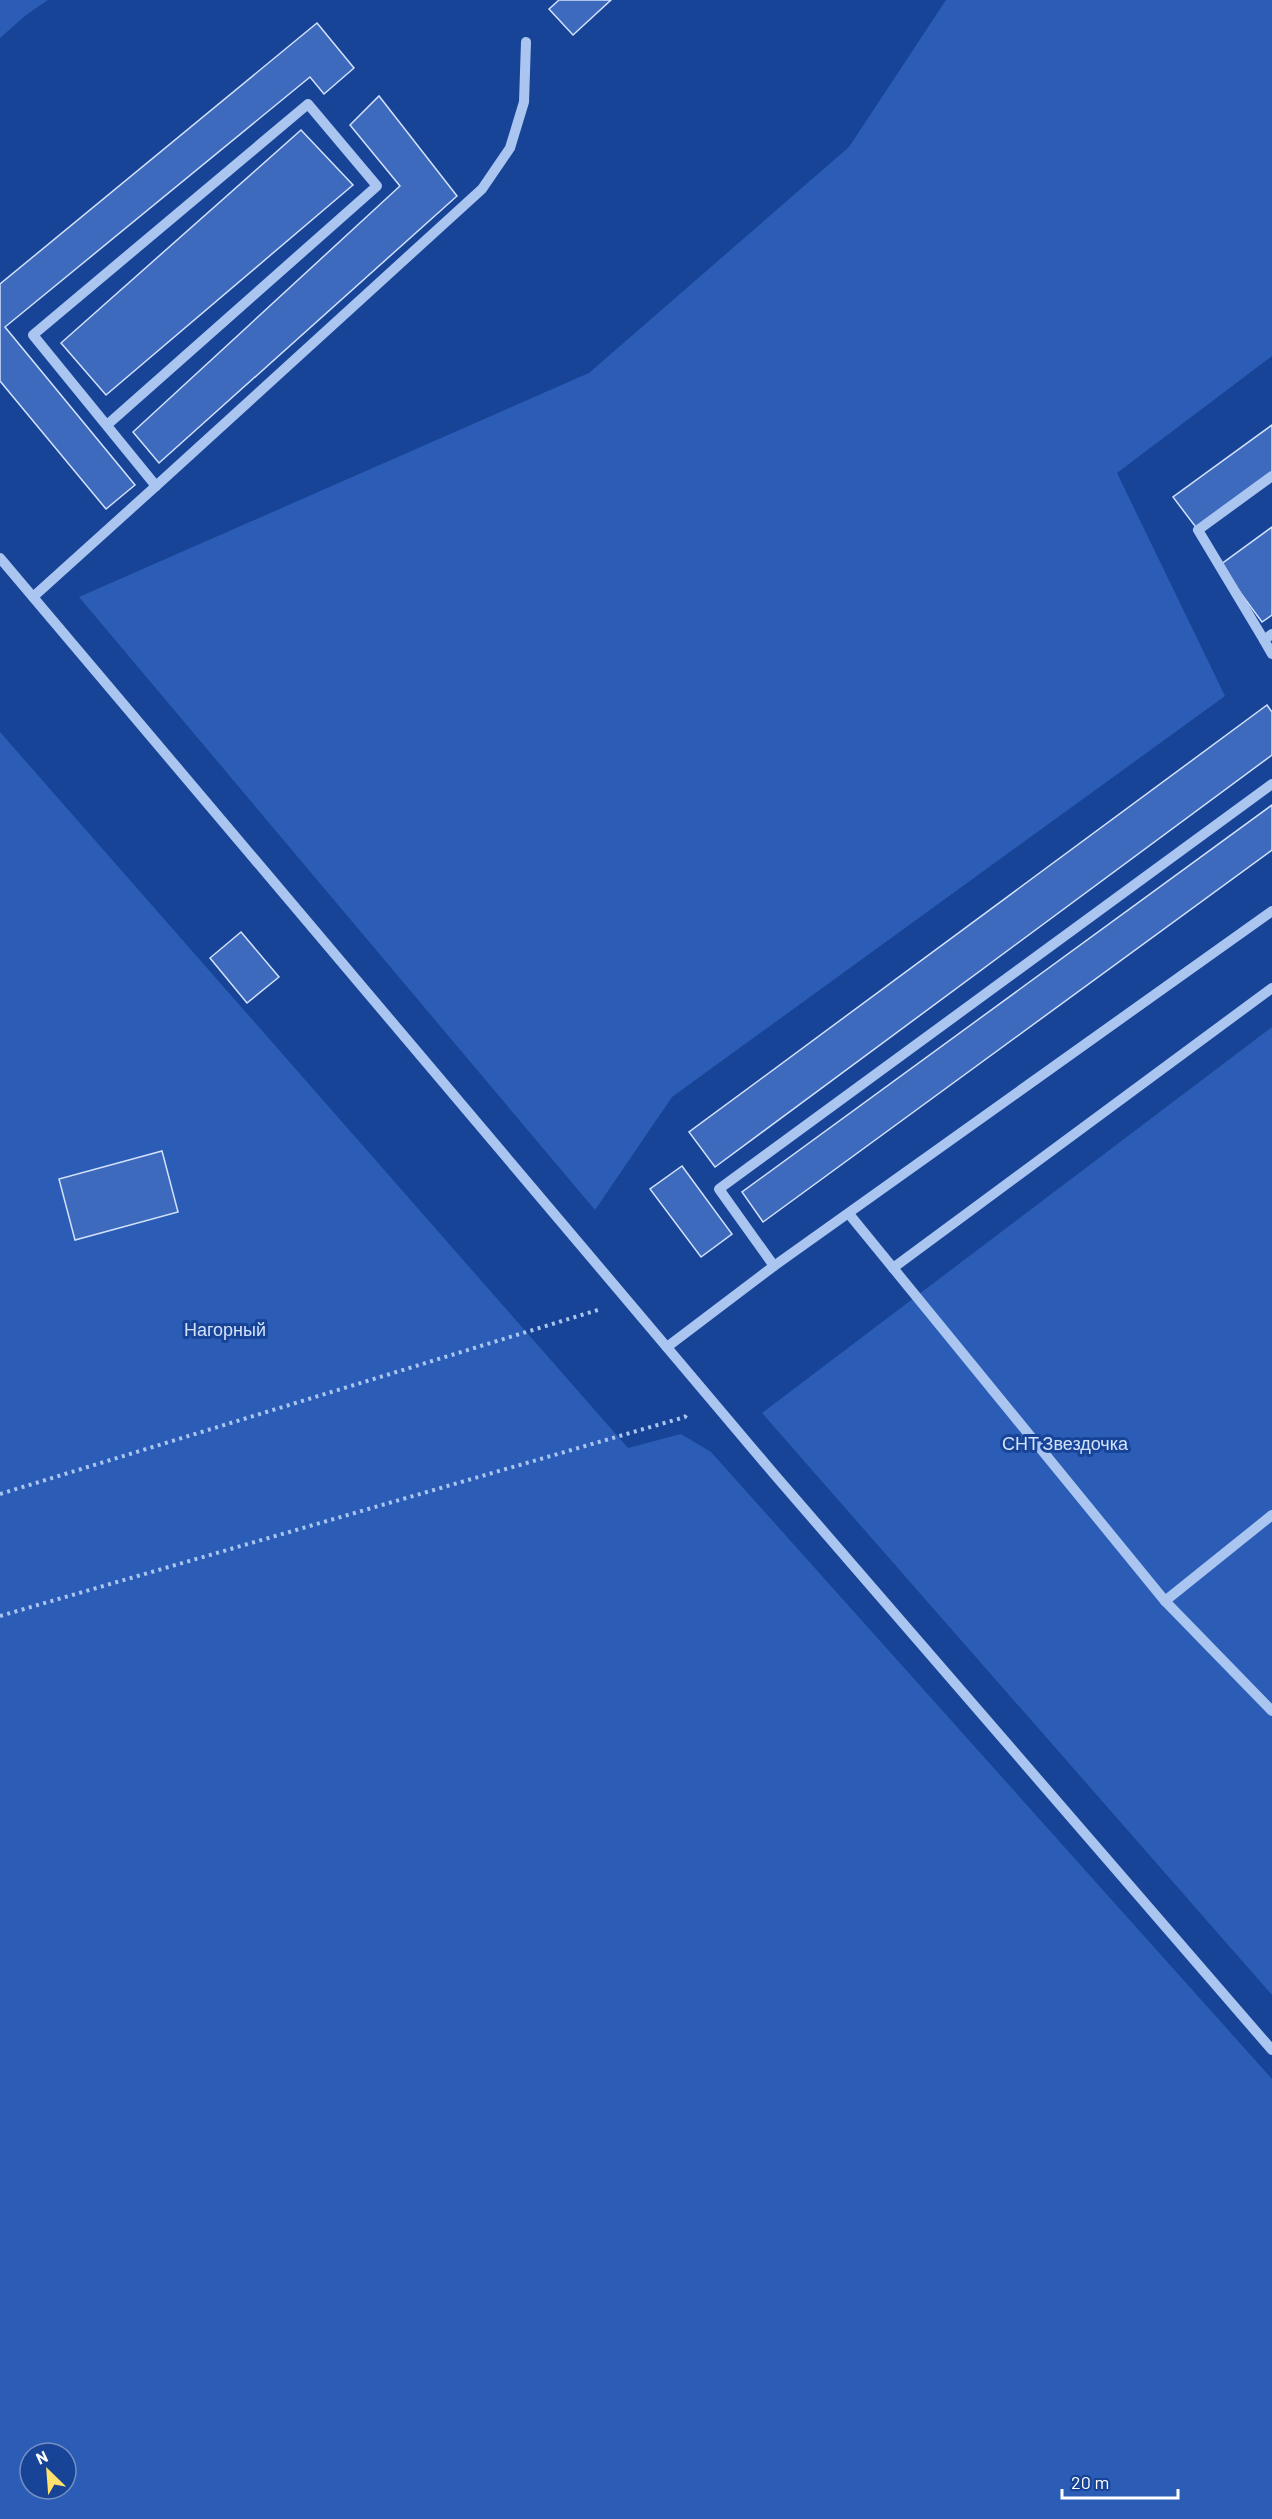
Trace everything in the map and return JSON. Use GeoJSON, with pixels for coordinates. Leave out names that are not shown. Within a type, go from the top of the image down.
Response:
{"type":"FeatureCollection","features":[{"type":"Feature","properties":{"kind":"lane"},"geometry":{"type":"LineString","coordinates":[[33,597],[482,189],[510,148],[513,139],[524,102],[526,42]]}},
{"type":"Feature","properties":{"kind":"lane"},"geometry":{"type":"LineString","coordinates":[[107,425],[377,186],[308,104],[33,335],[156,486]]}},
{"type":"Feature","properties":{"kind":"lane"},"geometry":{"type":"LineString","coordinates":[[1272,476],[1198,530],[1268,637],[1272,654]]}},
{"type":"Feature","properties":{"kind":"lane"},"geometry":{"type":"LineString","coordinates":[[0,558],[968,1701],[1272,2050]]}},
{"type":"Feature","properties":{"kind":"lane"},"geometry":{"type":"LineString","coordinates":[[774,1266],[719,1189],[1272,784]]}},
{"type":"Feature","properties":{"kind":"lane"},"geometry":{"type":"LineString","coordinates":[[667,1347],[774,1266],[1272,911]]}},
{"type":"Feature","properties":{"kind":"lane"},"geometry":{"type":"LineString","coordinates":[[893,1268],[1272,988]]}},
{"type":"Feature","properties":{"kind":"lane"},"geometry":{"type":"LineString","coordinates":[[849,1214],[1165,1601],[1272,1711]]}},
{"type":"Feature","properties":{"kind":"lane"},"geometry":{"type":"LineString","coordinates":[[1165,1601],[1272,1515]]}},
{"type":"Feature","properties":{"kind":"path"},"geometry":{"type":"LineString","coordinates":[[0,1494],[628,1300]]}},
{"type":"Feature","properties":{"kind":"path"},"geometry":{"type":"LineString","coordinates":[[0,1616],[685,1417],[689,1408]]}},
{"type":"Feature","properties":{"kind":"green space"},"geometry":{"type":"Polygon","coordinates":[[[0,0],[48,0],[26,15],[0,38],[0,0]]]}},
{"type":"Feature","properties":{"kind":"green space"},"geometry":{"type":"Polygon","coordinates":[[[946,0],[1272,0],[1272,356],[1117,473],[1225,696],[672,1097],[595,1210],[79,597],[589,373],[849,147],[946,0]]]}},
{"type":"Feature","properties":{"kind":"green space","name":"Нагорный"},"geometry":{"type":"Polygon","coordinates":[[[0,732],[628,1448],[681,1434],[711,1452],[1272,2079],[1272,2519],[0,2519],[0,732]]]}},
{"type":"Feature","properties":{"kind":"green space","name":"СНТ Звездочка"},"geometry":{"type":"Polygon","coordinates":[[[1272,1027],[1272,1995],[762,1413],[1272,1027]]]}},
{"type":"Feature","properties":{"kind":"building"},"geometry":{"type":"Polygon","coordinates":[[[559,0],[611,0],[573,35],[549,9],[559,0]]]}},
{"type":"Feature","properties":{"kind":"building"},"geometry":{"type":"Polygon","coordinates":[[[317,23],[354,68],[324,94],[310,77],[5,327],[135,485],[106,509],[0,381],[0,284],[317,23]]]}},
{"type":"Feature","properties":{"kind":"building"},"geometry":{"type":"Polygon","coordinates":[[[379,96],[457,196],[159,463],[133,432],[400,186],[350,125],[379,96]]]}},
{"type":"Feature","properties":{"kind":"building"},"geometry":{"type":"Polygon","coordinates":[[[301,130],[353,185],[106,395],[61,343],[301,130]]]}},
{"type":"Feature","properties":{"kind":"building"},"geometry":{"type":"Polygon","coordinates":[[[1272,425],[1272,475],[1198,530],[1173,497],[1272,425]]]}},
{"type":"Feature","properties":{"kind":"building"},"geometry":{"type":"Polygon","coordinates":[[[1272,527],[1272,615],[1262,622],[1220,565],[1272,527]]]}},
{"type":"Feature","properties":{"kind":"building"},"geometry":{"type":"Polygon","coordinates":[[[1267,705],[1272,712],[1272,755],[715,1167],[689,1132],[1267,705]]]}},
{"type":"Feature","properties":{"kind":"building"},"geometry":{"type":"Polygon","coordinates":[[[1272,805],[1272,850],[763,1222],[742,1192],[1272,805]]]}},
{"type":"Feature","properties":{"kind":"building"},"geometry":{"type":"Polygon","coordinates":[[[241,932],[279,977],[247,1003],[210,958],[241,932]]]}},
{"type":"Feature","properties":{"kind":"building"},"geometry":{"type":"Polygon","coordinates":[[[162,1151],[178,1212],[75,1240],[59,1179],[162,1151]]]}},
{"type":"Feature","properties":{"kind":"building"},"geometry":{"type":"Polygon","coordinates":[[[682,1166],[732,1234],[701,1257],[650,1189],[682,1166]]]}}]}
